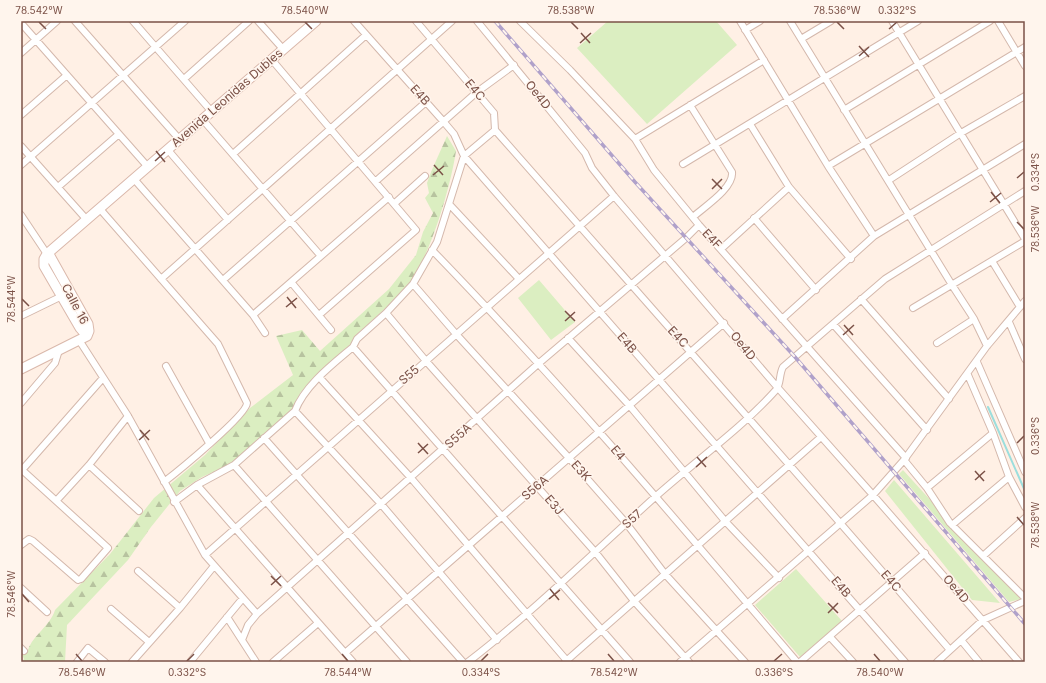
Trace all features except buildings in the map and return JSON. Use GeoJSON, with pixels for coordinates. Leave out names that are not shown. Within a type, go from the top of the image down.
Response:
{"type":"FeatureCollection","features":[{"type":"Feature","properties":{"kind":"main road","name":"Avenida Leonidas Dubles"},"geometry":{"type":"LineString","coordinates":[[47,254],[316,21]]}},
{"type":"Feature","properties":{"kind":"main road","name":"Calle 16"},"geometry":{"type":"LineString","coordinates":[[47,254],[51,257],[88,324],[89,331],[83,338],[82,332],[44,266],[44,259],[47,254]]}},
{"type":"Feature","properties":{"kind":"main road"},"geometry":{"type":"LineString","coordinates":[[21,369],[83,338]]}},
{"type":"Feature","properties":{"kind":"street"},"geometry":{"type":"LineString","coordinates":[[21,53],[57,21]]}},
{"type":"Feature","properties":{"kind":"street"},"geometry":{"type":"LineString","coordinates":[[75,21],[180,140]]}},
{"type":"Feature","properties":{"kind":"street"},"geometry":{"type":"LineString","coordinates":[[132,21],[212,112]]}},
{"type":"Feature","properties":{"kind":"street"},"geometry":{"type":"LineString","coordinates":[[21,165],[185,21]]}},
{"type":"Feature","properties":{"kind":"street"},"geometry":{"type":"LineString","coordinates":[[184,79],[249,21]]}},
{"type":"Feature","properties":{"kind":"street"},"geometry":{"type":"LineString","coordinates":[[258,21],[283,49]]}},
{"type":"Feature","properties":{"kind":"street","name":"E4B"},"geometry":{"type":"LineString","coordinates":[[354,21],[454,134],[464,156],[550,252],[757,493],[905,662]]}},
{"type":"Feature","properties":{"kind":"street","name":"E4C"},"geometry":{"type":"LineString","coordinates":[[416,21],[494,113],[495,130],[630,285],[748,416],[950,650]]}},
{"type":"Feature","properties":{"kind":"street"},"geometry":{"type":"LineString","coordinates":[[161,279],[452,21]]}},
{"type":"Feature","properties":{"kind":"street","name":"Oe4D"},"geometry":{"type":"LineString","coordinates":[[477,21],[585,152],[592,168],[614,196],[778,388],[1019,662]]}},
{"type":"Feature","properties":{"kind":"street","name":"E4F"},"geometry":{"type":"LineString","coordinates":[[520,21],[570,70],[635,139],[654,170],[699,225],[905,459],[952,525],[1025,599]]}},
{"type":"Feature","properties":{"kind":"street"},"geometry":{"type":"LineString","coordinates":[[740,21],[828,166],[874,236]]}},
{"type":"Feature","properties":{"kind":"street"},"geometry":{"type":"LineString","coordinates":[[745,30],[760,21]]}},
{"type":"Feature","properties":{"kind":"street"},"geometry":{"type":"LineString","coordinates":[[790,21],[974,319],[988,346]]}},
{"type":"Feature","properties":{"kind":"street"},"geometry":{"type":"LineString","coordinates":[[801,39],[830,21]]}},
{"type":"Feature","properties":{"kind":"street"},"geometry":{"type":"LineString","coordinates":[[892,21],[1025,240],[913,308]]}},
{"type":"Feature","properties":{"kind":"street"},"geometry":{"type":"LineString","coordinates":[[683,164],[918,21]]}},
{"type":"Feature","properties":{"kind":"street"},"geometry":{"type":"LineString","coordinates":[[844,110],[990,21]]}},
{"type":"Feature","properties":{"kind":"street"},"geometry":{"type":"LineString","coordinates":[[998,21],[1025,66]]}},
{"type":"Feature","properties":{"kind":"street"},"geometry":{"type":"LineString","coordinates":[[21,23],[148,167]]}},
{"type":"Feature","properties":{"kind":"street"},"geometry":{"type":"LineString","coordinates":[[233,154],[366,35]]}},
{"type":"Feature","properties":{"kind":"street"},"geometry":{"type":"LineString","coordinates":[[828,166],[1025,47]]}},
{"type":"Feature","properties":{"kind":"street"},"geometry":{"type":"LineString","coordinates":[[272,60],[416,228],[415,232],[319,315]]}},
{"type":"Feature","properties":{"kind":"street"},"geometry":{"type":"LineString","coordinates":[[635,139],[764,60]]}},
{"type":"Feature","properties":{"kind":"street"},"geometry":{"type":"LineString","coordinates":[[376,181],[477,92],[514,65]]}},
{"type":"Feature","properties":{"kind":"street"},"geometry":{"type":"LineString","coordinates":[[21,115],[67,75]]}},
{"type":"Feature","properties":{"kind":"street"},"geometry":{"type":"LineString","coordinates":[[889,180],[961,133],[1025,96]]}},
{"type":"Feature","properties":{"kind":"street"},"geometry":{"type":"LineString","coordinates":[[223,280],[426,102]]}},
{"type":"Feature","properties":{"kind":"street"},"geometry":{"type":"LineString","coordinates":[[690,105],[732,172],[732,178],[729,185],[693,216]]}},
{"type":"Feature","properties":{"kind":"street"},"geometry":{"type":"LineString","coordinates":[[203,120],[320,256]]}},
{"type":"Feature","properties":{"kind":"street"},"geometry":{"type":"LineString","coordinates":[[750,124],[789,188],[851,258]]}},
{"type":"Feature","properties":{"kind":"street"},"geometry":{"type":"LineString","coordinates":[[174,502],[197,485],[234,465],[295,411],[304,395],[353,347],[362,334],[386,313],[413,284],[432,250],[450,205],[464,156],[495,130]]}},
{"type":"Feature","properties":{"kind":"street"},"geometry":{"type":"LineString","coordinates":[[58,188],[119,134]]}},
{"type":"Feature","properties":{"kind":"street"},"geometry":{"type":"LineString","coordinates":[[782,318],[816,290],[874,236],[910,216],[1025,144]]}},
{"type":"Feature","properties":{"kind":"street"},"geometry":{"type":"LineString","coordinates":[[21,146],[87,220]]}},
{"type":"Feature","properties":{"kind":"street"},"geometry":{"type":"LineString","coordinates":[[168,150],[228,220]]}},
{"type":"Feature","properties":{"kind":"street"},"geometry":{"type":"LineString","coordinates":[[395,203],[425,176]]}},
{"type":"Feature","properties":{"kind":"street"},"geometry":{"type":"LineString","coordinates":[[134,179],[253,315],[265,333]]}},
{"type":"Feature","properties":{"kind":"street"},"geometry":{"type":"LineString","coordinates":[[721,249],[789,188]]}},
{"type":"Feature","properties":{"kind":"street"},"geometry":{"type":"LineString","coordinates":[[778,388],[783,367],[885,279],[1025,191]]}},
{"type":"Feature","properties":{"kind":"street"},"geometry":{"type":"LineString","coordinates":[[253,315],[389,196]]}},
{"type":"Feature","properties":{"kind":"street","name":"S55"},"geometry":{"type":"LineString","coordinates":[[205,555],[614,196]]}},
{"type":"Feature","properties":{"kind":"street"},"geometry":{"type":"LineString","coordinates":[[450,205],[519,279]]}},
{"type":"Feature","properties":{"kind":"street"},"geometry":{"type":"LineString","coordinates":[[100,209],[218,344],[247,403],[247,407],[230,425],[202,451],[164,482]]}},
{"type":"Feature","properties":{"kind":"street"},"geometry":{"type":"LineString","coordinates":[[21,215],[47,254]]}},
{"type":"Feature","properties":{"kind":"street"},"geometry":{"type":"LineString","coordinates":[[754,218],[816,290]]}},
{"type":"Feature","properties":{"kind":"street","name":"S55A"},"geometry":{"type":"LineString","coordinates":[[242,640],[248,625],[257,614],[318,558],[443,450],[538,364],[686,238],[699,225]]}},
{"type":"Feature","properties":{"kind":"street","name":"E4"},"geometry":{"type":"LineString","coordinates":[[432,250],[487,307],[599,432],[797,662]]}},
{"type":"Feature","properties":{"kind":"street"},"geometry":{"type":"LineString","coordinates":[[992,261],[1020,307]]}},
{"type":"Feature","properties":{"kind":"street"},"geometry":{"type":"LineString","coordinates":[[290,282],[331,330]]}},
{"type":"Feature","properties":{"kind":"street","name":"E3K"},"geometry":{"type":"LineString","coordinates":[[413,284],[626,523],[665,574],[717,630],[744,662]]}},
{"type":"Feature","properties":{"kind":"street"},"geometry":{"type":"LineString","coordinates":[[21,316],[62,296]]}},
{"type":"Feature","properties":{"kind":"street"},"geometry":{"type":"LineString","coordinates":[[861,300],[949,399]]}},
{"type":"Feature","properties":{"kind":"street"},"geometry":{"type":"LineString","coordinates":[[680,662],[687,660],[717,630],[779,578],[873,495],[905,459],[988,346],[1025,301]]}},
{"type":"Feature","properties":{"kind":"street","name":"E3J"},"geometry":{"type":"LineString","coordinates":[[386,313],[426,361],[596,552],[634,601],[687,660]]}},
{"type":"Feature","properties":{"kind":"street"},"geometry":{"type":"LineString","coordinates":[[937,343],[974,319]]}},
{"type":"Feature","properties":{"kind":"street"},"geometry":{"type":"LineString","coordinates":[[1009,322],[1025,359]]}},
{"type":"Feature","properties":{"kind":"street","name":"S56A"},"geometry":{"type":"LineString","coordinates":[[345,653],[724,323]]}},
{"type":"Feature","properties":{"kind":"street"},"geometry":{"type":"LineString","coordinates":[[833,324],[927,430]]}},
{"type":"Feature","properties":{"kind":"street"},"geometry":{"type":"LineString","coordinates":[[83,338],[103,378],[128,416],[174,502],[205,555],[257,614]]}},
{"type":"Feature","properties":{"kind":"street"},"geometry":{"type":"LineString","coordinates":[[568,338],[629,405],[725,521],[779,578]]}},
{"type":"Feature","properties":{"kind":"street"},"geometry":{"type":"LineString","coordinates":[[353,347],[630,662]]}},
{"type":"Feature","properties":{"kind":"street"},"geometry":{"type":"LineString","coordinates":[[21,403],[55,363],[59,350]]}},
{"type":"Feature","properties":{"kind":"street"},"geometry":{"type":"LineString","coordinates":[[977,362],[1025,472]]}},
{"type":"Feature","properties":{"kind":"street"},"geometry":{"type":"LineString","coordinates":[[166,366],[209,443]]}},
{"type":"Feature","properties":{"kind":"street"},"geometry":{"type":"LineString","coordinates":[[968,375],[993,433],[1009,477],[1025,507]]}},
{"type":"Feature","properties":{"kind":"street"},"geometry":{"type":"LineString","coordinates":[[21,545],[29,539],[79,580],[108,548],[57,500],[22,470],[103,378]]}},
{"type":"Feature","properties":{"kind":"street"},"geometry":{"type":"LineString","coordinates":[[320,378],[411,478],[566,661],[821,437]]}},
{"type":"Feature","properties":{"kind":"street","name":"S57"},"geometry":{"type":"LineString","coordinates":[[468,662],[497,640],[778,388]]}},
{"type":"Feature","properties":{"kind":"street"},"geometry":{"type":"LineString","coordinates":[[295,411],[381,504],[440,571],[497,640]]}},
{"type":"Feature","properties":{"kind":"street"},"geometry":{"type":"LineString","coordinates":[[57,500],[89,465],[128,416]]}},
{"type":"Feature","properties":{"kind":"street"},"geometry":{"type":"LineString","coordinates":[[927,488],[993,433]]}},
{"type":"Feature","properties":{"kind":"street"},"geometry":{"type":"LineString","coordinates":[[264,438],[463,662]]}},
{"type":"Feature","properties":{"kind":"street"},"geometry":{"type":"LineString","coordinates":[[89,465],[139,511]]}},
{"type":"Feature","properties":{"kind":"street"},"geometry":{"type":"LineString","coordinates":[[234,465],[318,558],[407,662]]}},
{"type":"Feature","properties":{"kind":"street"},"geometry":{"type":"LineString","coordinates":[[952,525],[1009,477]]}},
{"type":"Feature","properties":{"kind":"street"},"geometry":{"type":"LineString","coordinates":[[197,485],[236,527],[353,662]]}},
{"type":"Feature","properties":{"kind":"street"},"geometry":{"type":"LineString","coordinates":[[983,556],[1025,518]]}},
{"type":"Feature","properties":{"kind":"street"},"geometry":{"type":"LineString","coordinates":[[800,662],[925,554]]}},
{"type":"Feature","properties":{"kind":"street"},"geometry":{"type":"LineString","coordinates":[[132,662],[180,608],[214,566]]}},
{"type":"Feature","properties":{"kind":"street"},"geometry":{"type":"LineString","coordinates":[[138,571],[180,608]]}},
{"type":"Feature","properties":{"kind":"street"},"geometry":{"type":"LineString","coordinates":[[21,588],[47,612]]}},
{"type":"Feature","properties":{"kind":"street"},"geometry":{"type":"LineString","coordinates":[[190,662],[243,598]]}},
{"type":"Feature","properties":{"kind":"street"},"geometry":{"type":"LineString","coordinates":[[936,662],[983,620],[1025,599]]}},
{"type":"Feature","properties":{"kind":"street"},"geometry":{"type":"LineString","coordinates":[[111,609],[149,642]]}},
{"type":"Feature","properties":{"kind":"street"},"geometry":{"type":"LineString","coordinates":[[227,617],[242,640],[252,660]]}},
{"type":"Feature","properties":{"kind":"street"},"geometry":{"type":"LineString","coordinates":[[273,662],[318,623]]}},
{"type":"Feature","properties":{"kind":"street"},"geometry":{"type":"LineString","coordinates":[[830,637],[853,662]]}},
{"type":"Feature","properties":{"kind":"street"},"geometry":{"type":"LineString","coordinates":[[961,640],[979,662]]}},
{"type":"Feature","properties":{"kind":"street"},"geometry":{"type":"LineString","coordinates":[[77,662],[88,648],[105,662]]}},
{"type":"Feature","properties":{"kind":"green space"},"geometry":{"type":"Polygon","coordinates":[[[608,21],[716,21],[737,45],[647,124],[577,48],[608,21]]]}},
{"type":"Feature","properties":{"kind":"green space"},"geometry":{"type":"Polygon","coordinates":[[[447,136],[456,151],[449,182],[432,240],[416,273],[408,285],[389,305],[356,335],[350,345],[301,392],[291,411],[231,464],[202,477],[180,491],[151,527],[128,560],[67,625],[65,662],[22,662],[24,659],[22,654],[28,650],[30,645],[53,616],[55,610],[110,554],[154,498],[205,455],[250,408],[293,375],[276,336],[302,330],[320,351],[389,289],[416,255],[423,232],[433,213],[425,198],[429,193],[427,183],[447,136]]]}},
{"type":"Feature","properties":{"kind":"green space"},"geometry":{"type":"Polygon","coordinates":[[[539,280],[575,322],[551,340],[518,298],[539,280]]]}},
{"type":"Feature","properties":{"kind":"green space"},"geometry":{"type":"Polygon","coordinates":[[[903,470],[1021,599],[1009,602],[899,474],[903,470]]]}},
{"type":"Feature","properties":{"kind":"green space"},"geometry":{"type":"Polygon","coordinates":[[[894,480],[1000,603],[972,600],[885,491],[894,480]]]}},
{"type":"Feature","properties":{"kind":"green space"},"geometry":{"type":"Polygon","coordinates":[[[796,569],[842,621],[800,657],[755,605],[796,569]]]}},
{"type":"Feature","properties":{"kind":"waterway"},"geometry":{"type":"LineString","coordinates":[[988,407],[1025,491]]}},
{"type":"Feature","properties":{"kind":"railway"},"geometry":{"type":"LineString","coordinates":[[495,21],[635,182],[795,357],[1025,624]]}}]}
